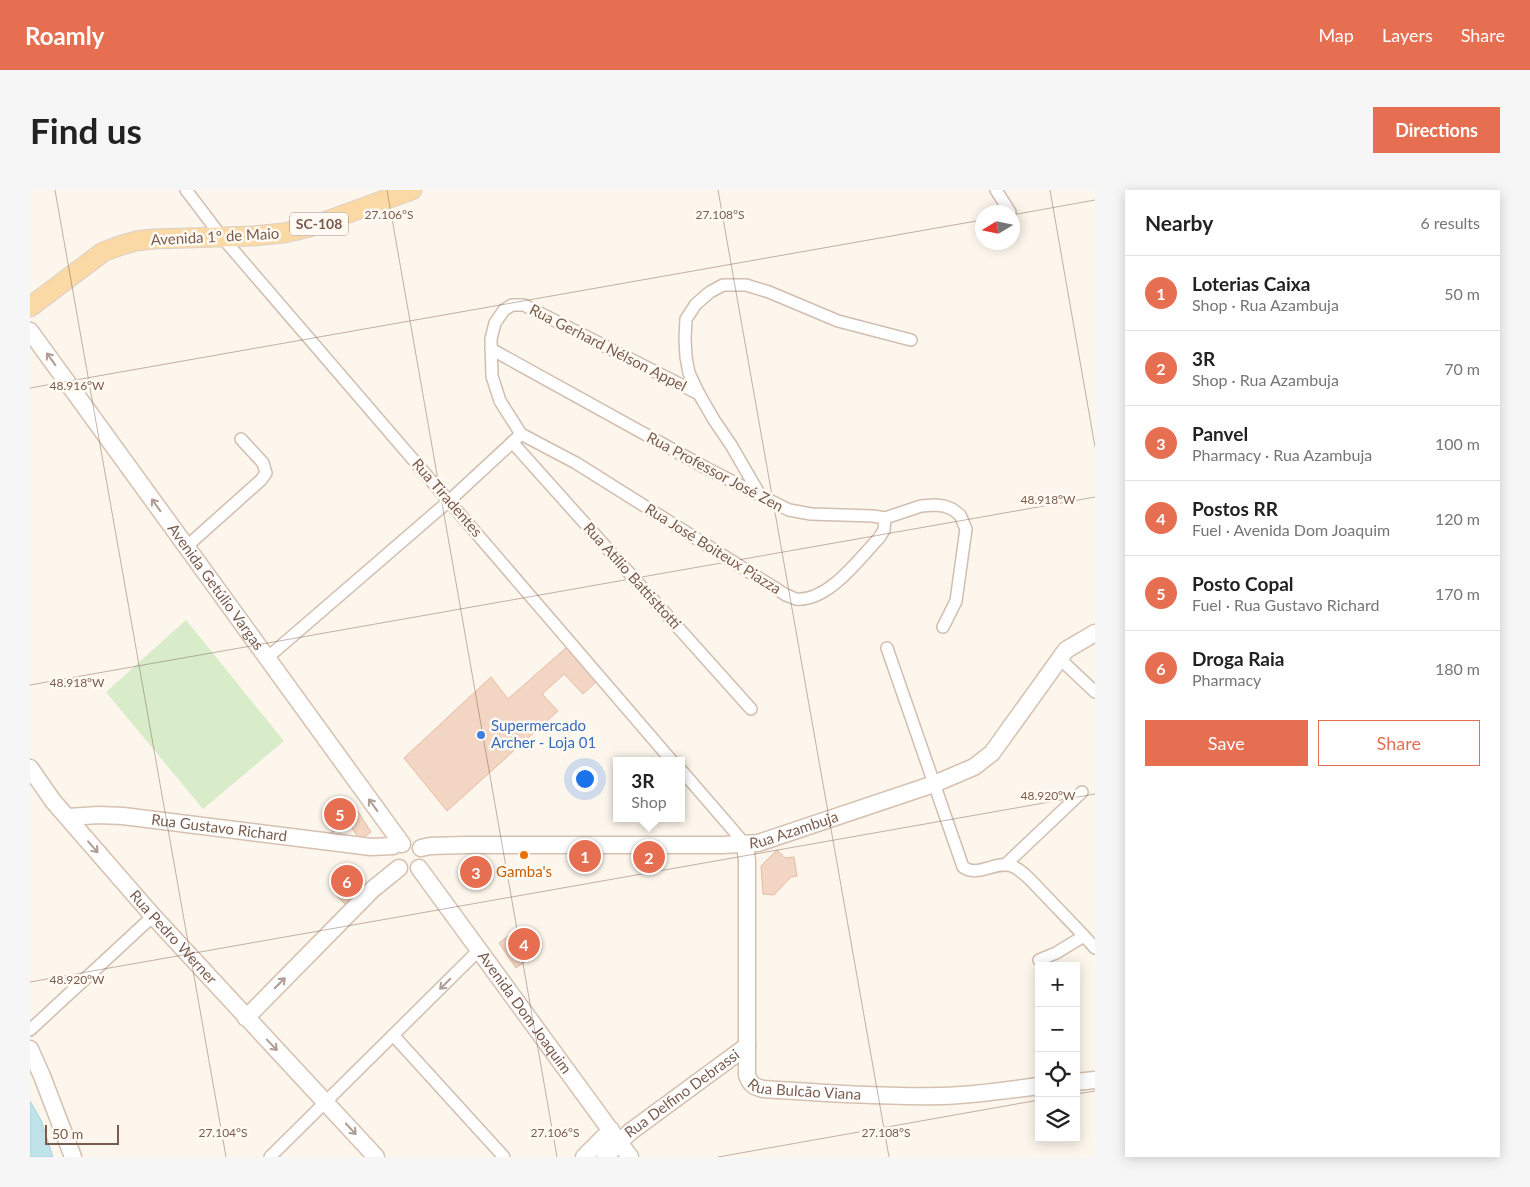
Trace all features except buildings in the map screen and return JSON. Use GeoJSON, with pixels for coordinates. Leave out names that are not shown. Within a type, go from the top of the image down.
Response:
{"type":"FeatureCollection","features":[{"type":"Feature","properties":{"kind":"main road","name":"Avenida 1º de Maio"},"geometry":{"type":"LineString","coordinates":[[30,306],[103,252],[119,246],[153,239],[272,235],[303,229],[411,190]]}},
{"type":"Feature","properties":{"kind":"main road","name":"Avenida Getúlio Vargas"},"geometry":{"type":"LineString","coordinates":[[30,331],[266,658],[398,851]]}},
{"type":"Feature","properties":{"kind":"main road","name":"Rua Azambuja"},"geometry":{"type":"LineString","coordinates":[[421,848],[465,845],[758,843],[934,784],[974,767],[992,753],[1066,650],[1095,633]]}},
{"type":"Feature","properties":{"kind":"main road","name":"Rua Pedro Werner"},"geometry":{"type":"LineString","coordinates":[[30,768],[53,800],[153,916],[376,1157]]}},
{"type":"Feature","properties":{"kind":"main road","name":"Rua Gustavo Richard"},"geometry":{"type":"LineString","coordinates":[[68,817],[123,816],[371,847],[393,846],[396,842],[398,851]]}},
{"type":"Feature","properties":{"kind":"main road"},"geometry":{"type":"LineString","coordinates":[[246,1018],[373,889],[398,851],[406,842],[414,843],[421,848],[424,858],[419,868],[409,872],[404,871],[398,851]]}},
{"type":"Feature","properties":{"kind":"main road","name":"Rua Bulcão Viana"},"geometry":{"type":"LineString","coordinates":[[745,844],[747,861],[747,1075],[750,1083],[755,1087],[763,1088],[848,1094],[944,1096],[1035,1086]]}},
{"type":"Feature","properties":{"kind":"main road","name":"Avenida Dom Joaquim"},"geometry":{"type":"LineString","coordinates":[[419,868],[630,1157]]}},
{"type":"Feature","properties":{"kind":"main road","name":"Rua Delfino Debrassi"},"geometry":{"type":"LineString","coordinates":[[615,1136],[630,1132],[747,1046]]}},
{"type":"Feature","properties":{"kind":"main road"},"geometry":{"type":"LineString","coordinates":[[30,1049],[73,1157]]}},
{"type":"Feature","properties":{"kind":"main road"},"geometry":{"type":"LineString","coordinates":[[1080,1082],[1095,1080]]}},
{"type":"Feature","properties":{"kind":"main road"},"geometry":{"type":"LineString","coordinates":[[584,1157],[615,1136]]}},
{"type":"Feature","properties":{"kind":"main road"},"geometry":{"type":"LineString","coordinates":[[605,1157],[615,1136]]}},
{"type":"Feature","properties":{"kind":"street","name":"Rua Tiradentes"},"geometry":{"type":"LineString","coordinates":[[186,190],[221,236],[450,500],[669,757]]}},
{"type":"Feature","properties":{"kind":"street"},"geometry":{"type":"LineString","coordinates":[[996,190],[1005,205]]}},
{"type":"Feature","properties":{"kind":"street"},"geometry":{"type":"LineString","coordinates":[[699,394],[686,357],[686,319],[696,304],[710,292],[723,285],[746,285],[838,321],[910,340]]}},
{"type":"Feature","properties":{"kind":"street","name":"Rua Gerhard Nélson Appel"},"geometry":{"type":"LineString","coordinates":[[516,438],[500,401],[492,376],[490,349],[495,323],[504,310],[512,305],[524,305],[699,394],[731,444],[760,495]]}},
{"type":"Feature","properties":{"kind":"street","name":"Rua Professor José Zen"},"geometry":{"type":"LineString","coordinates":[[490,349],[699,465],[789,510],[804,513],[885,518],[922,506],[935,505],[952,509],[960,515],[966,529],[956,601],[943,627]]}},
{"type":"Feature","properties":{"kind":"street"},"geometry":{"type":"LineString","coordinates":[[266,658],[450,500],[516,438]]}},
{"type":"Feature","properties":{"kind":"street","name":"Rua José Boiteux Piazza"},"geometry":{"type":"LineString","coordinates":[[516,438],[576,464],[795,599],[818,595],[835,584],[879,538],[884,530],[885,518]]}},
{"type":"Feature","properties":{"kind":"street","name":"Rua Atílio Battisttotti"},"geometry":{"type":"LineString","coordinates":[[516,438],[751,709]]}},
{"type":"Feature","properties":{"kind":"street"},"geometry":{"type":"LineString","coordinates":[[186,547],[261,480],[266,473],[263,463],[242,439]]}},
{"type":"Feature","properties":{"kind":"street"},"geometry":{"type":"LineString","coordinates":[[887,648],[963,867],[967,870],[979,870],[998,864],[1013,866],[1022,872],[1095,948]]}},
{"type":"Feature","properties":{"kind":"street"},"geometry":{"type":"LineString","coordinates":[[1059,658],[1095,692]]}},
{"type":"Feature","properties":{"kind":"street"},"geometry":{"type":"LineString","coordinates":[[685,774],[745,844]]}},
{"type":"Feature","properties":{"kind":"street"},"geometry":{"type":"LineString","coordinates":[[1005,865],[1082,792]]}},
{"type":"Feature","properties":{"kind":"street"},"geometry":{"type":"LineString","coordinates":[[30,1030],[153,916]]}},
{"type":"Feature","properties":{"kind":"street"},"geometry":{"type":"LineString","coordinates":[[1039,960],[1056,953],[1084,936]]}},
{"type":"Feature","properties":{"kind":"street"},"geometry":{"type":"LineString","coordinates":[[270,1157],[479,950]]}},
{"type":"Feature","properties":{"kind":"street"},"geometry":{"type":"LineString","coordinates":[[393,1036],[504,1157]]}},
{"type":"Feature","properties":{"kind":"green space"},"geometry":{"type":"Polygon","coordinates":[[[186,620],[284,741],[203,809],[106,692],[186,620]]]}},
{"type":"Feature","properties":{"kind":"water"},"geometry":{"type":"Polygon","coordinates":[[[30,1101],[41,1120],[53,1157],[30,1157],[30,1101]]]}},
{"type":"Feature","properties":{"kind":"place","name":"Supermercado Archer - Loja 01"},"geometry":{"type":"Point","coordinates":[481,735]}},
{"type":"Feature","properties":{"kind":"place","name":"Posto Copal"},"geometry":{"type":"Point","coordinates":[340,814]}},
{"type":"Feature","properties":{"kind":"place","name":"Gamba's"},"geometry":{"type":"Point","coordinates":[524,855]}},
{"type":"Feature","properties":{"kind":"place","name":"Loterias Caixa"},"geometry":{"type":"Point","coordinates":[585,856]}},
{"type":"Feature","properties":{"kind":"place","name":"3R"},"geometry":{"type":"Point","coordinates":[649,857]}},
{"type":"Feature","properties":{"kind":"place","name":"Panvel"},"geometry":{"type":"Point","coordinates":[476,872]}},
{"type":"Feature","properties":{"kind":"place","name":"Droga Raia"},"geometry":{"type":"Point","coordinates":[347,881]}},
{"type":"Feature","properties":{"kind":"place","name":"Postos RR"},"geometry":{"type":"Point","coordinates":[524,944]}}]}
